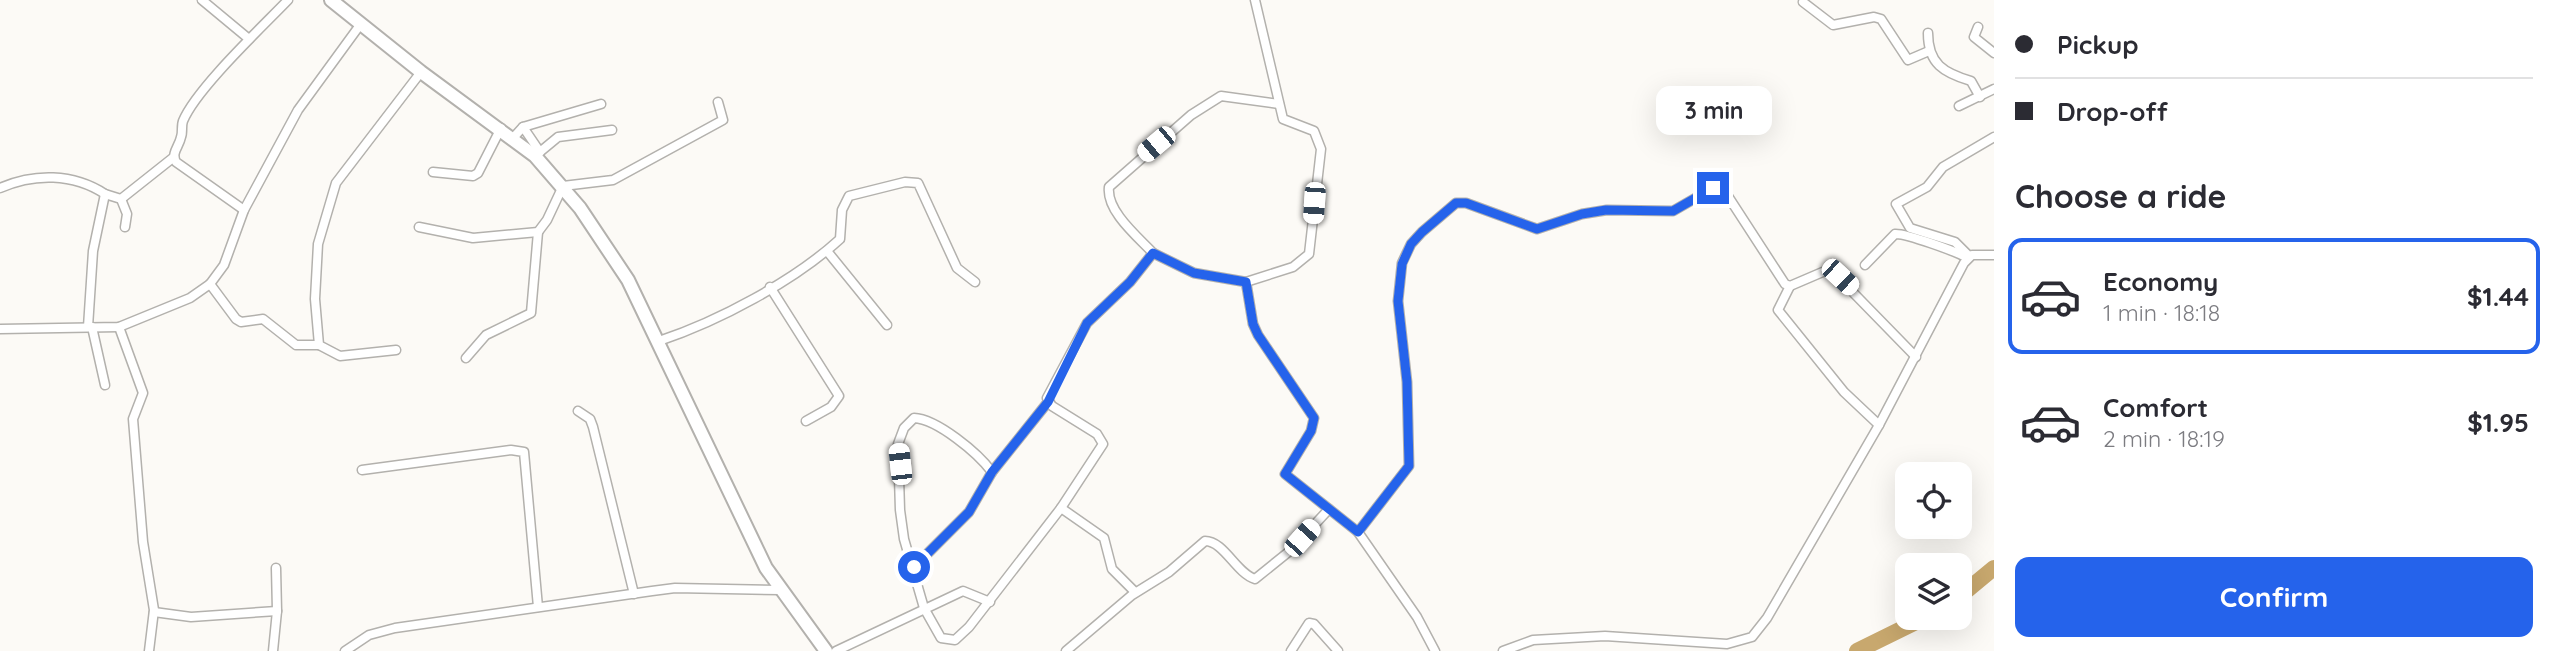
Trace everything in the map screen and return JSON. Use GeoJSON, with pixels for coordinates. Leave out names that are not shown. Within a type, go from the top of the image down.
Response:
{"type":"FeatureCollection","features":[{"type":"Feature","properties":{"kind":"main road"},"geometry":{"type":"LineString","coordinates":[[331,0],[421,72],[537,154],[563,186],[628,280],[766,568],[826,651]]}},
{"type":"Feature","properties":{"kind":"street"},"geometry":{"type":"LineString","coordinates":[[202,0],[249,39]]}},
{"type":"Feature","properties":{"kind":"street"},"geometry":{"type":"LineString","coordinates":[[121,199],[174,157],[186,115],[249,39],[288,0]]}},
{"type":"Feature","properties":{"kind":"street"},"geometry":{"type":"LineString","coordinates":[[1255,0],[1279,104],[1286,122],[1314,131],[1320,142],[1309,254],[1302,262],[1246,282],[1194,273],[1153,253],[1122,220],[1108,196],[1109,187],[1180,124],[1222,96],[1279,104]]}},
{"type":"Feature","properties":{"kind":"street"},"geometry":{"type":"LineString","coordinates":[[1803,2],[1833,25],[1874,17],[1881,19],[1908,60],[1930,51]]}},
{"type":"Feature","properties":{"kind":"street"},"geometry":{"type":"LineString","coordinates":[[0,329],[119,327],[190,298],[210,284],[224,265],[244,210],[298,110],[360,25]]}},
{"type":"Feature","properties":{"kind":"street"},"geometry":{"type":"LineString","coordinates":[[1978,27],[1974,37],[1994,53]]}},
{"type":"Feature","properties":{"kind":"street"},"geometry":{"type":"LineString","coordinates":[[1928,33],[1930,51],[1950,74],[1971,81],[1980,97]]}},
{"type":"Feature","properties":{"kind":"street"},"geometry":{"type":"LineString","coordinates":[[319,345],[315,299],[318,244],[336,183],[421,72]]}},
{"type":"Feature","properties":{"kind":"street"},"geometry":{"type":"LineString","coordinates":[[1959,106],[1994,89]]}},
{"type":"Feature","properties":{"kind":"street"},"geometry":{"type":"LineString","coordinates":[[466,358],[485,335],[531,313],[538,232],[547,220],[563,186],[612,180],[697,136],[723,120],[718,102]]}},
{"type":"Feature","properties":{"kind":"street"},"geometry":{"type":"LineString","coordinates":[[513,138],[523,127],[601,104]]}},
{"type":"Feature","properties":{"kind":"street"},"geometry":{"type":"LineString","coordinates":[[523,127],[537,154],[558,137],[612,130]]}},
{"type":"Feature","properties":{"kind":"street"},"geometry":{"type":"LineString","coordinates":[[433,172],[473,176],[478,173],[501,128]]}},
{"type":"Feature","properties":{"kind":"street"},"geometry":{"type":"LineString","coordinates":[[1968,257],[1955,242],[1910,228],[1896,204],[1927,187],[1943,167],[1994,137]]}},
{"type":"Feature","properties":{"kind":"street"},"geometry":{"type":"LineString","coordinates":[[174,157],[176,162],[244,210]]}},
{"type":"Feature","properties":{"kind":"street"},"geometry":{"type":"LineString","coordinates":[[0,188],[23,179],[69,179],[86,183],[105,194],[121,199]]}},
{"type":"Feature","properties":{"kind":"street"},"geometry":{"type":"LineString","coordinates":[[659,341],[697,327],[770,287],[827,251],[840,239],[842,210],[849,196],[913,181],[918,183],[957,268],[975,282]]}},
{"type":"Feature","properties":{"kind":"street"},"geometry":{"type":"LineString","coordinates":[[1358,532],[1409,466],[1407,382],[1398,301],[1402,264],[1411,244],[1456,203],[1466,203],[1537,229],[1582,214],[1606,210],[1673,211],[1713,188],[1722,187],[1781,280],[1790,286]]}},
{"type":"Feature","properties":{"kind":"street"},"geometry":{"type":"LineString","coordinates":[[104,385],[90,327],[93,251],[105,194]]}},
{"type":"Feature","properties":{"kind":"street"},"geometry":{"type":"LineString","coordinates":[[121,199],[127,214],[125,228]]}},
{"type":"Feature","properties":{"kind":"street"},"geometry":{"type":"LineString","coordinates":[[419,227],[473,238],[538,232]]}},
{"type":"Feature","properties":{"kind":"street"},"geometry":{"type":"LineString","coordinates":[[1865,265],[1895,234],[1903,233],[1968,257],[1994,256]]}},
{"type":"Feature","properties":{"kind":"street"},"geometry":{"type":"LineString","coordinates":[[827,251],[887,324]]}},
{"type":"Feature","properties":{"kind":"street"},"geometry":{"type":"LineString","coordinates":[[914,567],[969,512],[992,472],[1048,402],[1087,323],[1130,282],[1153,253]]}},
{"type":"Feature","properties":{"kind":"street"},"geometry":{"type":"LineString","coordinates":[[1503,651],[1533,640],[1605,636],[1727,644],[1752,637],[1767,618],[1873,421],[1925,341],[1968,257]]}},
{"type":"Feature","properties":{"kind":"street"},"geometry":{"type":"LineString","coordinates":[[1873,421],[1777,310],[1790,286],[1825,271],[1835,274],[1876,313],[1903,346],[1914,355]]}},
{"type":"Feature","properties":{"kind":"street"},"geometry":{"type":"LineString","coordinates":[[1246,282],[1253,324],[1258,335],[1314,418],[1311,431],[1285,474],[1358,532],[1417,617],[1436,651]]}},
{"type":"Feature","properties":{"kind":"street"},"geometry":{"type":"LineString","coordinates":[[210,284],[236,319],[241,322],[263,320],[296,345],[319,345],[340,356],[396,350]]}},
{"type":"Feature","properties":{"kind":"street"},"geometry":{"type":"LineString","coordinates":[[770,287],[839,396],[831,407],[806,421]]}},
{"type":"Feature","properties":{"kind":"street"},"geometry":{"type":"LineString","coordinates":[[119,327],[144,393],[134,412],[133,433],[154,612],[149,651]]}},
{"type":"Feature","properties":{"kind":"street"},"geometry":{"type":"LineString","coordinates":[[992,472],[963,444],[922,418],[914,418],[904,428],[898,444],[900,510],[904,539],[924,608],[941,638],[947,641],[962,634],[989,602],[1061,508],[1102,443],[1097,433],[1048,402]]}},
{"type":"Feature","properties":{"kind":"street"},"geometry":{"type":"LineString","coordinates":[[578,411],[590,419],[593,427],[634,594]]}},
{"type":"Feature","properties":{"kind":"street"},"geometry":{"type":"LineString","coordinates":[[362,470],[511,450],[524,452],[538,607]]}},
{"type":"Feature","properties":{"kind":"street"},"geometry":{"type":"LineString","coordinates":[[1061,508],[1104,538],[1112,569],[1135,592]]}},
{"type":"Feature","properties":{"kind":"street"},"geometry":{"type":"LineString","coordinates":[[1066,651],[1135,592],[1169,572],[1209,540],[1245,575],[1258,578],[1291,550],[1329,509]]}},
{"type":"Feature","properties":{"kind":"street"},"geometry":{"type":"LineString","coordinates":[[273,651],[277,611],[276,568]]}},
{"type":"Feature","properties":{"kind":"street"},"geometry":{"type":"LineString","coordinates":[[345,651],[378,631],[538,607],[675,588],[780,590]]}},
{"type":"Feature","properties":{"kind":"street"},"geometry":{"type":"LineString","coordinates":[[835,651],[963,591],[989,602]]}},
{"type":"Feature","properties":{"kind":"street"},"geometry":{"type":"LineString","coordinates":[[154,612],[191,617],[277,611]]}},
{"type":"Feature","properties":{"kind":"street"},"geometry":{"type":"LineString","coordinates":[[1291,651],[1309,623],[1314,624],[1338,651]]}},
{"type":"Feature","properties":{"kind":"waterway"},"geometry":{"type":"LineString","coordinates":[[1972,586],[1994,568]]}},
{"type":"Feature","properties":{"kind":"waterway"},"geometry":{"type":"LineString","coordinates":[[1857,651],[1900,630]]}},
{"type":"Feature","properties":{"kind":"route"},"geometry":{"type":"LineString","coordinates":[[914,567],[969,512],[991,478],[992,472],[1048,402],[1047,398],[1087,323],[1130,282],[1153,253],[1194,273],[1246,282],[1253,324],[1258,335],[1314,418],[1311,431],[1285,469],[1285,474],[1358,532],[1389,490],[1408,471],[1410,460],[1407,382],[1398,301],[1402,264],[1411,244],[1422,232],[1456,203],[1466,203],[1528,228],[1537,229],[1572,216],[1606,210],[1673,211],[1713,188]]}}]}
